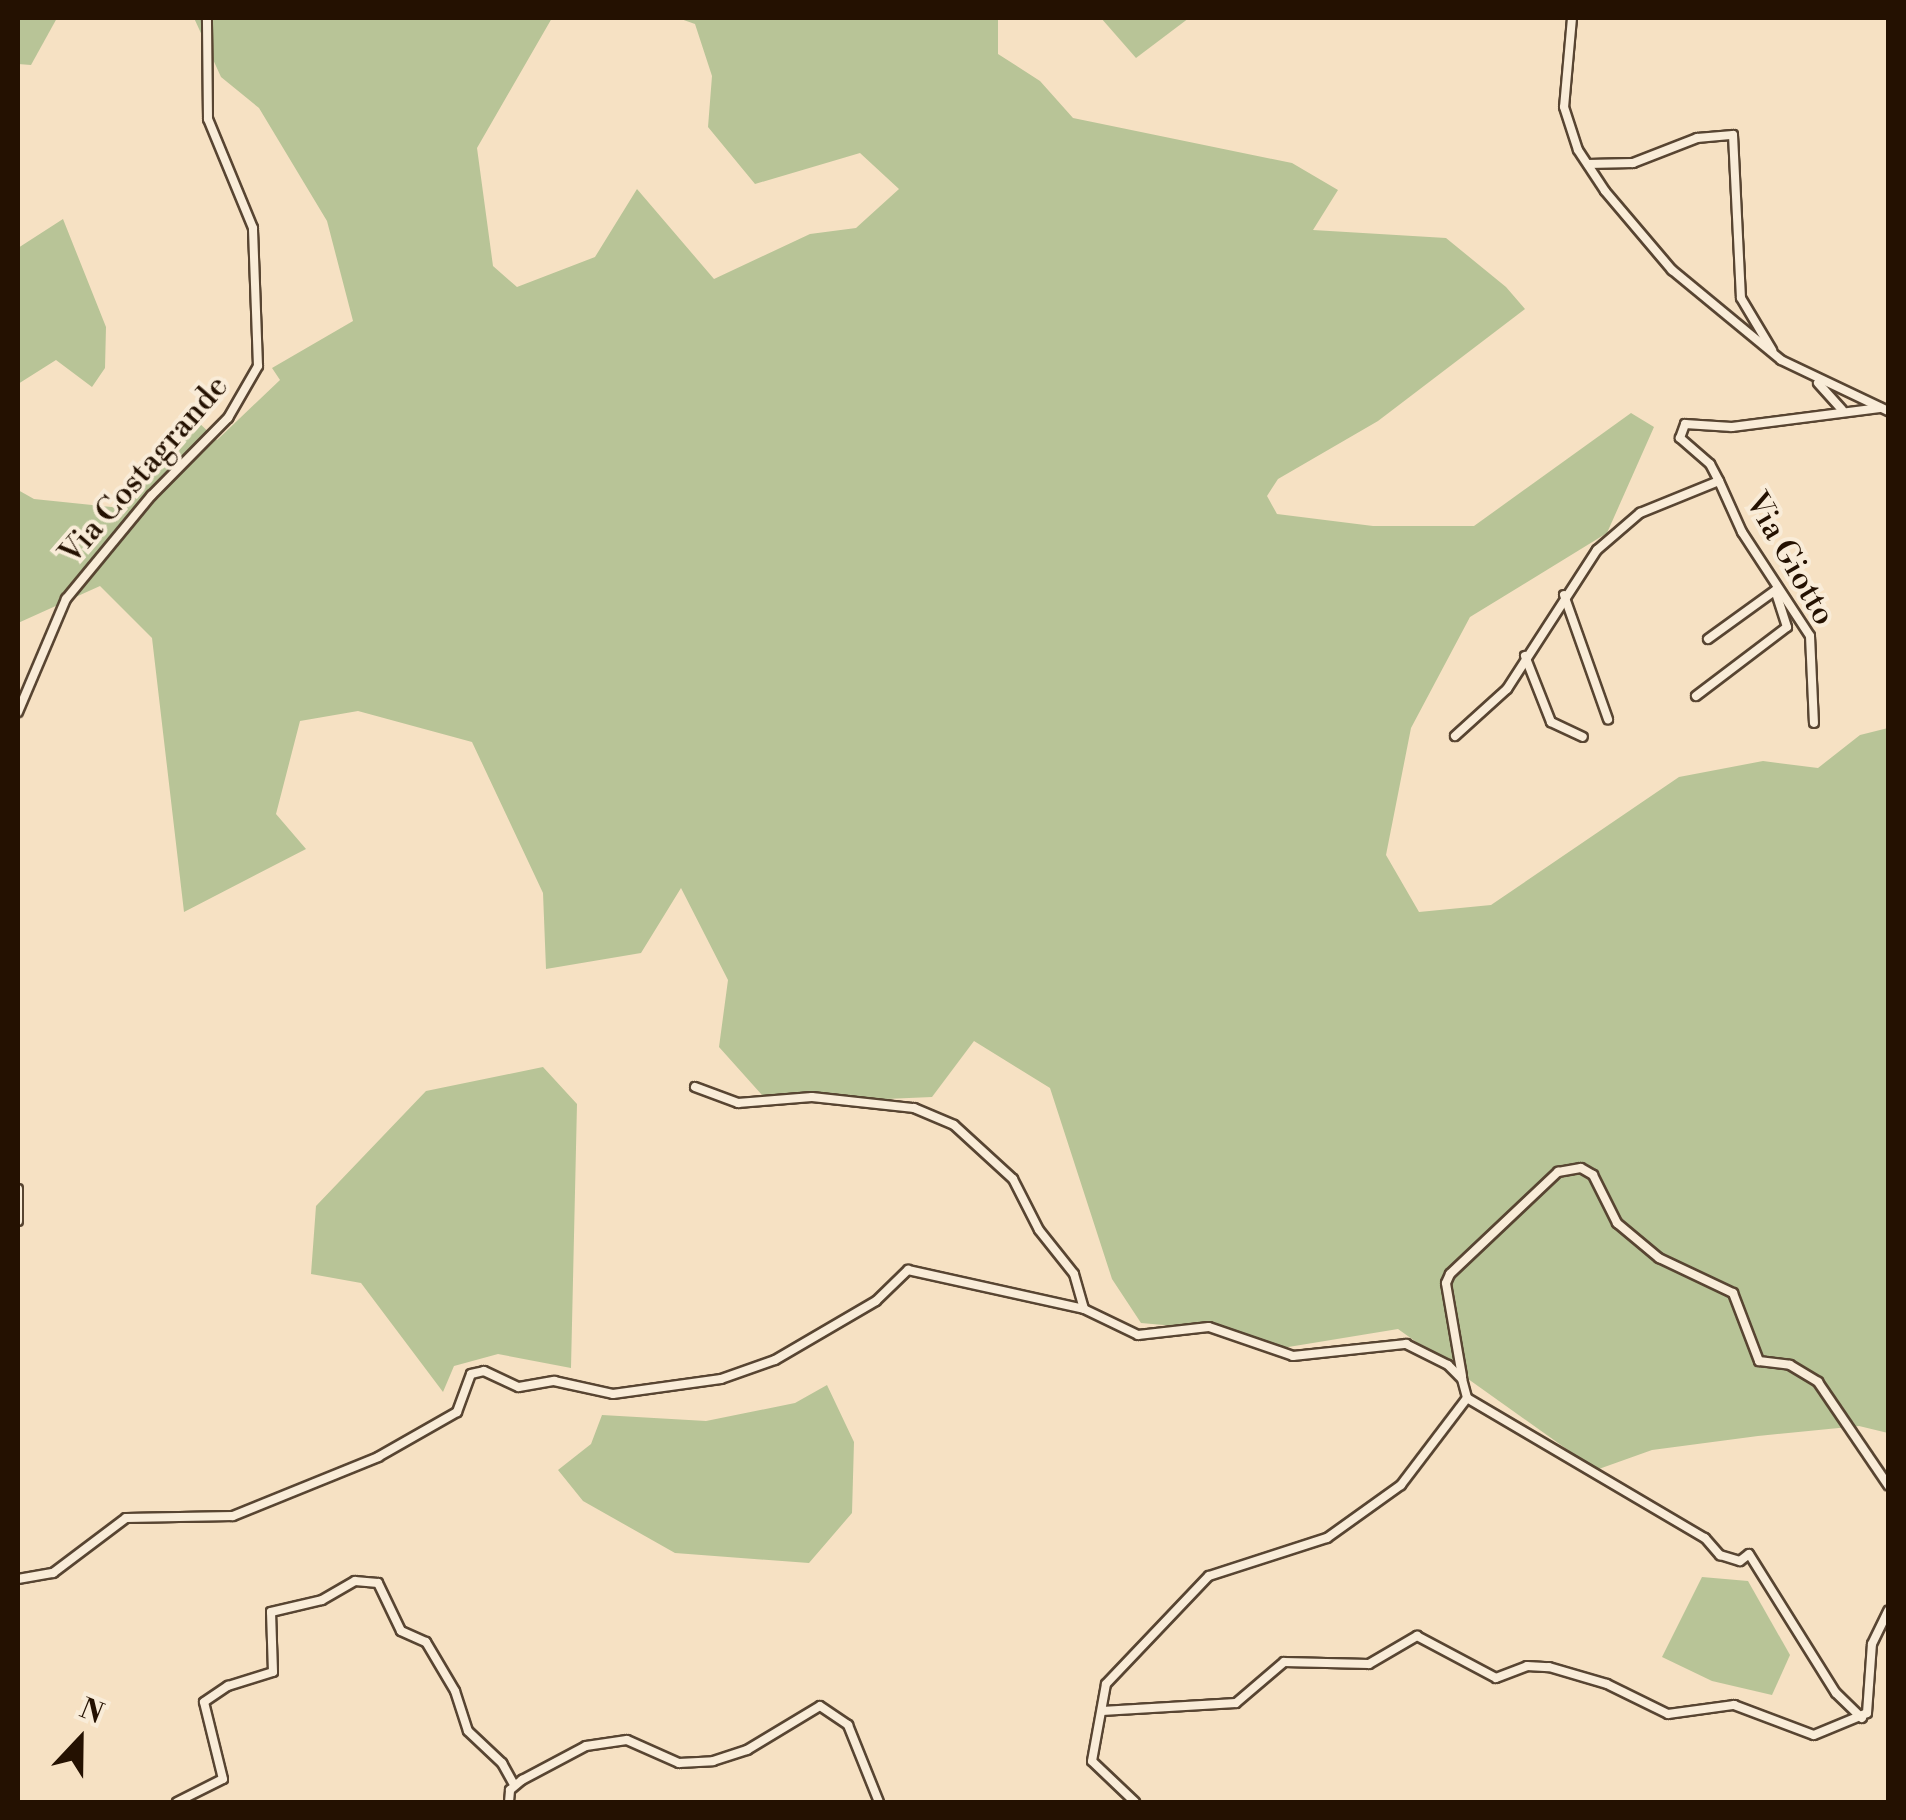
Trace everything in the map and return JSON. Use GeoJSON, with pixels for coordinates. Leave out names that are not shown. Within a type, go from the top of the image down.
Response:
{"type":"FeatureCollection","features":[{"type":"Feature","properties":{"kind":"street","name":"Via Costagrande"},"geometry":{"type":"LineString","coordinates":[[18,712],[66,599],[150,496],[228,418],[258,366],[253,228],[208,119],[207,18]]}},
{"type":"Feature","properties":{"kind":"street"},"geometry":{"type":"LineString","coordinates":[[1572,18],[1564,107],[1588,164],[1672,270],[1775,355],[1816,380],[1884,409]]}},
{"type":"Feature","properties":{"kind":"street"},"geometry":{"type":"LineString","coordinates":[[1588,164],[1633,162],[1697,138],[1733,135],[1741,298],[1775,355]]}},
{"type":"Feature","properties":{"kind":"street"},"geometry":{"type":"LineString","coordinates":[[1816,380],[1843,410],[1884,409]]}},
{"type":"Feature","properties":{"kind":"street","name":"Via Giotto"},"geometry":{"type":"LineString","coordinates":[[1814,723],[1810,636],[1778,580],[1742,532],[1710,464],[1680,438],[1686,424],[1732,427],[1843,410]]}},
{"type":"Feature","properties":{"kind":"street"},"geometry":{"type":"LineString","coordinates":[[1455,736],[1507,690],[1580,569],[1640,514],[1719,481]]}},
{"type":"Feature","properties":{"kind":"street"},"geometry":{"type":"LineString","coordinates":[[1696,696],[1787,627],[1775,591],[1778,580]]}},
{"type":"Feature","properties":{"kind":"street"},"geometry":{"type":"LineString","coordinates":[[1708,640],[1775,591]]}},
{"type":"Feature","properties":{"kind":"street"},"geometry":{"type":"LineString","coordinates":[[1564,595],[1608,718]]}},
{"type":"Feature","properties":{"kind":"street"},"geometry":{"type":"LineString","coordinates":[[1525,656],[1551,722],[1584,737]]}},
{"type":"Feature","properties":{"kind":"street"},"geometry":{"type":"LineString","coordinates":[[695,1087],[738,1103],[812,1097],[914,1108],[954,1125],[1013,1179],[1039,1230],[1069,1266],[1084,1309]]}},
{"type":"Feature","properties":{"kind":"street"},"geometry":{"type":"LineString","coordinates":[[1862,1718],[1836,1693],[1749,1554],[1740,1561],[1720,1555],[1704,1538],[1467,1398],[1446,1283],[1450,1274],[1558,1172],[1580,1168],[1592,1175],[1617,1223],[1659,1258],[1733,1293],[1759,1361],[1790,1364],[1818,1382],[1888,1485]]}},
{"type":"Feature","properties":{"kind":"street"},"geometry":{"type":"LineString","coordinates":[[18,1189],[18,1222]]}},
{"type":"Feature","properties":{"kind":"street"},"geometry":{"type":"LineString","coordinates":[[18,1579],[52,1574],[126,1518],[233,1516],[378,1457],[457,1412],[471,1374],[484,1371],[519,1387],[554,1382],[613,1394],[721,1379],[776,1360],[876,1301],[908,1270],[1084,1309],[1138,1335],[1209,1327],[1280,1356],[1406,1344],[1430,1352],[1462,1379]]}},
{"type":"Feature","properties":{"kind":"street"},"geometry":{"type":"LineString","coordinates":[[1135,1802],[1092,1761],[1106,1684],[1201,1583],[1226,1568],[1327,1538],[1372,1499],[1401,1485],[1467,1398]]}},
{"type":"Feature","properties":{"kind":"street"},"geometry":{"type":"LineString","coordinates":[[177,1802],[212,1789],[224,1773],[204,1702],[228,1686],[274,1672],[272,1612],[322,1600],[355,1581],[378,1583],[400,1631],[426,1642],[455,1691],[468,1730],[502,1763],[514,1785],[510,1802]]}},
{"type":"Feature","properties":{"kind":"street"},"geometry":{"type":"LineString","coordinates":[[1102,1710],[1236,1703],[1284,1662],[1358,1667],[1418,1636],[1488,1676],[1534,1665],[1559,1669],[1668,1714],[1734,1705],[1814,1735],[1862,1718],[1872,1700],[1872,1644],[1888,1611]]}},
{"type":"Feature","properties":{"kind":"street"},"geometry":{"type":"LineString","coordinates":[[514,1785],[606,1740],[627,1740],[679,1763],[713,1761],[747,1750],[820,1706],[843,1716],[879,1802]]}},
{"type":"Feature","properties":{"kind":"green space"},"geometry":{"type":"Polygon","coordinates":[[[18,18],[57,18],[31,65],[18,64],[18,18]]]}},
{"type":"Feature","properties":{"kind":"green space"},"geometry":{"type":"Polygon","coordinates":[[[194,18],[552,18],[477,148],[493,266],[517,287],[595,257],[637,189],[714,279],[810,234],[856,228],[899,189],[860,153],[755,184],[708,127],[712,76],[695,24],[678,18],[998,18],[998,54],[1040,81],[1073,118],[1292,163],[1338,190],[1313,230],[1446,238],[1506,287],[1525,309],[1378,421],[1278,479],[1267,496],[1277,514],[1373,526],[1474,526],[1631,413],[1654,427],[1607,533],[1470,617],[1411,728],[1386,855],[1419,912],[1491,905],[1679,777],[1763,761],[1818,768],[1860,735],[1888,728],[1888,1433],[1859,1426],[1758,1436],[1652,1450],[1596,1470],[1398,1329],[1270,1350],[1208,1329],[1141,1323],[1112,1279],[1050,1088],[974,1041],[932,1097],[770,1104],[719,1047],[728,980],[681,888],[641,953],[546,969],[543,893],[472,742],[358,711],[300,721],[276,814],[306,849],[184,912],[152,638],[100,586],[18,623],[18,490],[34,499],[121,508],[196,420],[217,440],[280,380],[272,368],[353,321],[327,221],[259,108],[221,77],[194,18]]]}},
{"type":"Feature","properties":{"kind":"green space"},"geometry":{"type":"Polygon","coordinates":[[[1101,18],[1189,18],[1136,58],[1101,18]]]}},
{"type":"Feature","properties":{"kind":"green space"},"geometry":{"type":"Polygon","coordinates":[[[63,219],[106,327],[105,368],[92,387],[56,360],[18,384],[18,248],[63,219]]]}},
{"type":"Feature","properties":{"kind":"green space"},"geometry":{"type":"Polygon","coordinates":[[[543,1067],[577,1104],[571,1368],[498,1354],[454,1366],[443,1392],[361,1283],[311,1274],[316,1206],[426,1091],[543,1067]]]}},
{"type":"Feature","properties":{"kind":"green space"},"geometry":{"type":"Polygon","coordinates":[[[827,1385],[854,1442],[852,1513],[809,1563],[675,1553],[583,1501],[558,1470],[591,1444],[602,1415],[706,1421],[795,1403],[827,1385]]]}},
{"type":"Feature","properties":{"kind":"green space"},"geometry":{"type":"Polygon","coordinates":[[[1702,1577],[1748,1581],[1790,1655],[1772,1695],[1712,1681],[1662,1657],[1702,1577]]]}}]}
